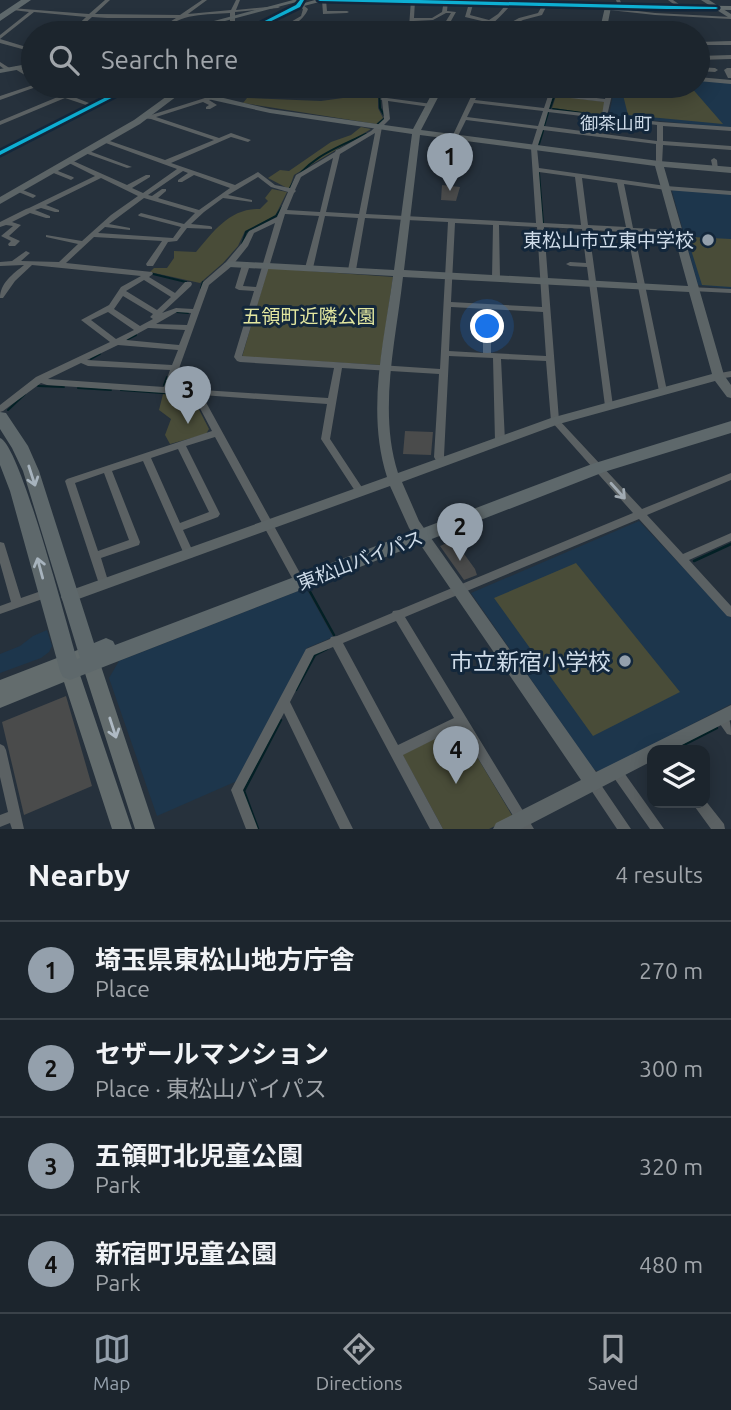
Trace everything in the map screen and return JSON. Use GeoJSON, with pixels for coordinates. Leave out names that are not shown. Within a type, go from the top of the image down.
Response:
{"type":"FeatureCollection","features":[{"type":"Feature","properties":{"kind":"highway"},"geometry":{"type":"LineString","coordinates":[[0,16],[21,0]]}},
{"type":"Feature","properties":{"kind":"highway"},"geometry":{"type":"LineString","coordinates":[[0,16],[27,0]]}},
{"type":"Feature","properties":{"kind":"highway"},"geometry":{"type":"LineString","coordinates":[[3,410],[31,471],[89,659]]}},
{"type":"Feature","properties":{"kind":"highway","name":"東松山バイパス"},"geometry":{"type":"LineString","coordinates":[[89,659],[674,435],[731,422]]}},
{"type":"Feature","properties":{"kind":"highway","name":"東松山バイパス"},"geometry":{"type":"LineString","coordinates":[[595,465],[731,427]]}},
{"type":"Feature","properties":{"kind":"highway"},"geometry":{"type":"LineString","coordinates":[[0,444],[19,491],[69,667]]}},
{"type":"Feature","properties":{"kind":"highway","name":"東松山バイパス"},"geometry":{"type":"LineString","coordinates":[[69,667],[296,575],[419,532]]}},
{"type":"Feature","properties":{"kind":"main road"},"geometry":{"type":"LineString","coordinates":[[322,0],[465,0],[546,4],[562,2],[608,8],[620,4],[731,8]]}},
{"type":"Feature","properties":{"kind":"main road"},"geometry":{"type":"LineString","coordinates":[[89,659],[145,829]]}},
{"type":"Feature","properties":{"kind":"main road"},"geometry":{"type":"LineString","coordinates":[[69,667],[122,829]]}},
{"type":"Feature","properties":{"kind":"main road","name":"東松山バイパス"},"geometry":{"type":"LineString","coordinates":[[0,688],[69,667]]}},
{"type":"Feature","properties":{"kind":"main road","name":"東松山バイパス"},"geometry":{"type":"LineString","coordinates":[[0,700],[69,667]]}},
{"type":"Feature","properties":{"kind":"street"},"geometry":{"type":"LineString","coordinates":[[84,21],[108,0]]}},
{"type":"Feature","properties":{"kind":"street"},"geometry":{"type":"LineString","coordinates":[[175,21],[205,0]]}},
{"type":"Feature","properties":{"kind":"street"},"geometry":{"type":"LineString","coordinates":[[232,21],[238,0]]}},
{"type":"Feature","properties":{"kind":"street"},"geometry":{"type":"LineString","coordinates":[[212,21],[232,15],[322,0],[326,13],[347,12]]}},
{"type":"Feature","properties":{"kind":"street"},"geometry":{"type":"LineString","coordinates":[[670,0],[681,7]]}},
{"type":"Feature","properties":{"kind":"street"},"geometry":{"type":"LineString","coordinates":[[704,0],[731,18]]}},
{"type":"Feature","properties":{"kind":"street"},"geometry":{"type":"LineString","coordinates":[[412,20],[413,1]]}},
{"type":"Feature","properties":{"kind":"street"},"geometry":{"type":"LineString","coordinates":[[446,1],[446,12]]}},
{"type":"Feature","properties":{"kind":"street"},"geometry":{"type":"LineString","coordinates":[[472,1],[467,16],[487,21]]}},
{"type":"Feature","properties":{"kind":"street"},"geometry":{"type":"LineString","coordinates":[[492,21],[512,1]]}},
{"type":"Feature","properties":{"kind":"street"},"geometry":{"type":"LineString","coordinates":[[267,21],[301,2]]}},
{"type":"Feature","properties":{"kind":"street"},"geometry":{"type":"LineString","coordinates":[[296,21],[303,17],[306,9],[301,2]]}},
{"type":"Feature","properties":{"kind":"street"},"geometry":{"type":"LineString","coordinates":[[517,21],[540,14],[546,4]]}},
{"type":"Feature","properties":{"kind":"street"},"geometry":{"type":"LineString","coordinates":[[606,21],[608,8],[731,18]]}},
{"type":"Feature","properties":{"kind":"street"},"geometry":{"type":"LineString","coordinates":[[13,9],[90,16],[232,15]]}},
{"type":"Feature","properties":{"kind":"street"},"geometry":{"type":"LineString","coordinates":[[21,21],[33,11]]}},
{"type":"Feature","properties":{"kind":"street"},"geometry":{"type":"LineString","coordinates":[[436,21],[446,12],[454,12],[449,21]]}},
{"type":"Feature","properties":{"kind":"street"},"geometry":{"type":"LineString","coordinates":[[21,21],[0,39],[21,47]]}},
{"type":"Feature","properties":{"kind":"street"},"geometry":{"type":"LineString","coordinates":[[710,45],[728,46],[730,57],[710,59]]}},
{"type":"Feature","properties":{"kind":"street"},"geometry":{"type":"LineString","coordinates":[[0,64],[9,70]]}},
{"type":"Feature","properties":{"kind":"street"},"geometry":{"type":"LineString","coordinates":[[710,71],[715,70]]}},
{"type":"Feature","properties":{"kind":"street"},"geometry":{"type":"LineString","coordinates":[[710,75],[731,76]]}},
{"type":"Feature","properties":{"kind":"street"},"geometry":{"type":"LineString","coordinates":[[0,98],[21,91]]}},
{"type":"Feature","properties":{"kind":"street"},"geometry":{"type":"LineString","coordinates":[[0,122],[59,98]]}},
{"type":"Feature","properties":{"kind":"street"},"geometry":{"type":"LineString","coordinates":[[70,98],[91,105]]}},
{"type":"Feature","properties":{"kind":"street"},"geometry":{"type":"LineString","coordinates":[[0,153],[106,98]]}},
{"type":"Feature","properties":{"kind":"street"},"geometry":{"type":"LineString","coordinates":[[0,201],[147,117],[171,98]]}},
{"type":"Feature","properties":{"kind":"street"},"geometry":{"type":"LineString","coordinates":[[147,117],[216,98],[270,111],[379,127],[659,164],[715,164],[731,170]]}},
{"type":"Feature","properties":{"kind":"street"},"geometry":{"type":"LineString","coordinates":[[434,98],[416,132],[387,368],[382,428],[385,455],[393,479],[419,532],[625,829]]}},
{"type":"Feature","properties":{"kind":"street"},"geometry":{"type":"LineString","coordinates":[[455,137],[474,98]]}},
{"type":"Feature","properties":{"kind":"street"},"geometry":{"type":"LineString","coordinates":[[550,98],[534,148],[555,421],[729,608]]}},
{"type":"Feature","properties":{"kind":"street"},"geometry":{"type":"LineString","coordinates":[[584,98],[608,101]]}},
{"type":"Feature","properties":{"kind":"street"},"geometry":{"type":"LineString","coordinates":[[604,117],[608,98]]}},
{"type":"Feature","properties":{"kind":"street"},"geometry":{"type":"LineString","coordinates":[[430,105],[383,99],[383,107],[388,117],[379,127],[298,176],[281,215],[238,358],[443,372]]}},
{"type":"Feature","properties":{"kind":"street"},"geometry":{"type":"LineString","coordinates":[[205,101],[214,105],[208,108]]}},
{"type":"Feature","properties":{"kind":"street"},"geometry":{"type":"LineString","coordinates":[[473,101],[660,124],[731,129]]}},
{"type":"Feature","properties":{"kind":"street"},"geometry":{"type":"LineString","coordinates":[[147,117],[219,141]]}},
{"type":"Feature","properties":{"kind":"street"},"geometry":{"type":"LineString","coordinates":[[464,118],[660,143],[731,148]]}},
{"type":"Feature","properties":{"kind":"street"},"geometry":{"type":"LineString","coordinates":[[660,124],[659,164],[718,376],[731,394]]}},
{"type":"Feature","properties":{"kind":"street"},"geometry":{"type":"LineString","coordinates":[[352,270],[379,127]]}},
{"type":"Feature","properties":{"kind":"street"},"geometry":{"type":"LineString","coordinates":[[167,162],[231,135],[248,140]]}},
{"type":"Feature","properties":{"kind":"street"},"geometry":{"type":"LineString","coordinates":[[105,141],[236,188]]}},
{"type":"Feature","properties":{"kind":"street"},"geometry":{"type":"LineString","coordinates":[[309,268],[338,151]]}},
{"type":"Feature","properties":{"kind":"street"},"geometry":{"type":"LineString","coordinates":[[88,152],[129,167]]}},
{"type":"Feature","properties":{"kind":"street"},"geometry":{"type":"LineString","coordinates":[[71,162],[152,199],[199,212]]}},
{"type":"Feature","properties":{"kind":"street"},"geometry":{"type":"LineString","coordinates":[[61,264],[103,225],[183,168]]}},
{"type":"Feature","properties":{"kind":"street"},"geometry":{"type":"LineString","coordinates":[[536,170],[666,188],[731,193]]}},
{"type":"Feature","properties":{"kind":"street"},"geometry":{"type":"LineString","coordinates":[[53,171],[71,178]]}},
{"type":"Feature","properties":{"kind":"street"},"geometry":{"type":"LineString","coordinates":[[180,181],[194,172]]}},
{"type":"Feature","properties":{"kind":"street"},"geometry":{"type":"LineString","coordinates":[[93,235],[175,240],[184,226],[199,212],[258,174],[272,186],[293,191]]}},
{"type":"Feature","properties":{"kind":"street"},"geometry":{"type":"LineString","coordinates":[[2,223],[100,176]]}},
{"type":"Feature","properties":{"kind":"street"},"geometry":{"type":"LineString","coordinates":[[127,188],[148,176]]}},
{"type":"Feature","properties":{"kind":"street"},"geometry":{"type":"LineString","coordinates":[[578,176],[609,406]]}},
{"type":"Feature","properties":{"kind":"street"},"geometry":{"type":"LineString","coordinates":[[620,182],[663,391]]}},
{"type":"Feature","properties":{"kind":"street"},"geometry":{"type":"LineString","coordinates":[[18,190],[33,196]]}},
{"type":"Feature","properties":{"kind":"street"},"geometry":{"type":"LineString","coordinates":[[152,199],[164,190]]}},
{"type":"Feature","properties":{"kind":"street"},"geometry":{"type":"LineString","coordinates":[[223,196],[250,201]]}},
{"type":"Feature","properties":{"kind":"street"},"geometry":{"type":"LineString","coordinates":[[173,205],[180,198]]}},
{"type":"Feature","properties":{"kind":"street"},"geometry":{"type":"LineString","coordinates":[[212,203],[225,206]]}},
{"type":"Feature","properties":{"kind":"street"},"geometry":{"type":"LineString","coordinates":[[39,205],[57,211]]}},
{"type":"Feature","properties":{"kind":"street"},"geometry":{"type":"LineString","coordinates":[[28,210],[48,217]]}},
{"type":"Feature","properties":{"kind":"street"},"geometry":{"type":"LineString","coordinates":[[167,390],[206,284],[229,264],[251,232],[281,215],[322,214],[677,232]]}},
{"type":"Feature","properties":{"kind":"street"},"geometry":{"type":"LineString","coordinates":[[141,215],[184,226],[210,229]]}},
{"type":"Feature","properties":{"kind":"street"},"geometry":{"type":"LineString","coordinates":[[442,461],[439,457],[452,221]]}},
{"type":"Feature","properties":{"kind":"street"},"geometry":{"type":"LineString","coordinates":[[2,223],[18,225],[4,236],[16,241],[12,244]]}},
{"type":"Feature","properties":{"kind":"street"},"geometry":{"type":"LineString","coordinates":[[496,223],[496,278]]}},
{"type":"Feature","properties":{"kind":"street"},"geometry":{"type":"LineString","coordinates":[[103,225],[128,229]]}},
{"type":"Feature","properties":{"kind":"street"},"geometry":{"type":"LineString","coordinates":[[48,236],[84,243]]}},
{"type":"Feature","properties":{"kind":"street"},"geometry":{"type":"LineString","coordinates":[[150,264],[166,240]]}},
{"type":"Feature","properties":{"kind":"street"},"geometry":{"type":"LineString","coordinates":[[15,262],[26,253]]}},
{"type":"Feature","properties":{"kind":"street"},"geometry":{"type":"LineString","coordinates":[[0,264],[15,262],[32,268]]}},
{"type":"Feature","properties":{"kind":"street"},"geometry":{"type":"LineString","coordinates":[[0,296],[12,279],[40,264],[61,264],[117,274],[149,274],[124,289],[109,309],[85,320],[115,341],[182,348]]}},
{"type":"Feature","properties":{"kind":"street"},"geometry":{"type":"LineString","coordinates":[[229,264],[731,291]]}},
{"type":"Feature","properties":{"kind":"street"},"geometry":{"type":"LineString","coordinates":[[570,264],[590,265]]}},
{"type":"Feature","properties":{"kind":"street"},"geometry":{"type":"LineString","coordinates":[[246,265],[239,288],[259,289]]}},
{"type":"Feature","properties":{"kind":"street"},"geometry":{"type":"LineString","coordinates":[[145,278],[175,296]]}},
{"type":"Feature","properties":{"kind":"street"},"geometry":{"type":"LineString","coordinates":[[3,410],[38,379],[81,360],[161,312],[188,284]]}},
{"type":"Feature","properties":{"kind":"street"},"geometry":{"type":"LineString","coordinates":[[123,292],[161,312],[196,311]]}},
{"type":"Feature","properties":{"kind":"street"},"geometry":{"type":"LineString","coordinates":[[447,304],[546,310]]}},
{"type":"Feature","properties":{"kind":"street"},"geometry":{"type":"LineString","coordinates":[[109,309],[136,328]]}},
{"type":"Feature","properties":{"kind":"street"},"geometry":{"type":"LineString","coordinates":[[3,410],[8,399],[31,378],[147,326],[176,310]]}},
{"type":"Feature","properties":{"kind":"street"},"geometry":{"type":"LineString","coordinates":[[147,326],[189,328]]}},
{"type":"Feature","properties":{"kind":"street"},"geometry":{"type":"LineString","coordinates":[[487,330],[500,441]]}},
{"type":"Feature","properties":{"kind":"street"},"geometry":{"type":"LineString","coordinates":[[444,353],[550,359]]}},
{"type":"Feature","properties":{"kind":"street"},"geometry":{"type":"LineString","coordinates":[[81,360],[88,363],[175,368]]}},
{"type":"Feature","properties":{"kind":"street"},"geometry":{"type":"LineString","coordinates":[[338,366],[325,439],[360,492]]}},
{"type":"Feature","properties":{"kind":"street"},"geometry":{"type":"LineString","coordinates":[[68,597],[555,421],[731,374]]}},
{"type":"Feature","properties":{"kind":"street"},"geometry":{"type":"LineString","coordinates":[[38,379],[47,382],[332,401]]}},
{"type":"Feature","properties":{"kind":"street"},"geometry":{"type":"LineString","coordinates":[[197,392],[296,575]]}},
{"type":"Feature","properties":{"kind":"street"},"geometry":{"type":"LineString","coordinates":[[104,584],[70,481],[217,433]]}},
{"type":"Feature","properties":{"kind":"street"},"geometry":{"type":"LineString","coordinates":[[177,528],[215,514],[181,445]]}},
{"type":"Feature","properties":{"kind":"street"},"geometry":{"type":"LineString","coordinates":[[145,456],[189,554]]}},
{"type":"Feature","properties":{"kind":"street"},"geometry":{"type":"LineString","coordinates":[[96,556],[135,542],[107,469]]}},
{"type":"Feature","properties":{"kind":"street"},"geometry":{"type":"LineString","coordinates":[[252,829],[237,790],[310,652],[731,476]]}},
{"type":"Feature","properties":{"kind":"street"},"geometry":{"type":"LineString","coordinates":[[682,559],[731,537]]}},
{"type":"Feature","properties":{"kind":"street"},"geometry":{"type":"LineString","coordinates":[[0,546],[17,604]]}},
{"type":"Feature","properties":{"kind":"street"},"geometry":{"type":"LineString","coordinates":[[0,610],[47,593]]}},
{"type":"Feature","properties":{"kind":"street"},"geometry":{"type":"LineString","coordinates":[[397,614],[525,824]]}},
{"type":"Feature","properties":{"kind":"street"},"geometry":{"type":"LineString","coordinates":[[335,640],[437,829]]}},
{"type":"Feature","properties":{"kind":"street"},"geometry":{"type":"LineString","coordinates":[[284,702],[347,829]]}},
{"type":"Feature","properties":{"kind":"street"},"geometry":{"type":"LineString","coordinates":[[396,752],[461,720]]}},
{"type":"Feature","properties":{"kind":"street"},"geometry":{"type":"LineString","coordinates":[[668,745],[728,720]]}},
{"type":"Feature","properties":{"kind":"street"},"geometry":{"type":"LineString","coordinates":[[0,750],[4,789],[16,822],[0,821]]}},
{"type":"Feature","properties":{"kind":"street"},"geometry":{"type":"LineString","coordinates":[[502,829],[525,824],[647,755]]}},
{"type":"Feature","properties":{"kind":"street"},"geometry":{"type":"LineString","coordinates":[[616,771],[657,829]]}},
{"type":"Feature","properties":{"kind":"street"},"geometry":{"type":"LineString","coordinates":[[703,808],[719,829]]}},
{"type":"Feature","properties":{"kind":"shaded area"},"geometry":{"type":"Polygon","coordinates":[[[710,81],[731,83],[731,128],[609,116],[612,98],[710,98],[710,81]]]}},
{"type":"Feature","properties":{"kind":"shaded area","name":"東松山市立東中学校"},"geometry":{"type":"Polygon","coordinates":[[[672,191],[731,194],[731,289],[698,285],[672,191]]]}},
{"type":"Feature","properties":{"kind":"shaded area","name":"市立新宿小学校"},"geometry":{"type":"Polygon","coordinates":[[[639,521],[731,618],[731,704],[652,745],[647,745],[647,748],[600,772],[593,769],[471,593],[639,521]]]}},
{"type":"Feature","properties":{"kind":"shaded area"},"geometry":{"type":"Polygon","coordinates":[[[306,588],[333,637],[307,648],[237,781],[157,816],[109,678],[119,661],[306,588]]]}},
{"type":"Feature","properties":{"kind":"shaded area"},"geometry":{"type":"Polygon","coordinates":[[[47,630],[52,646],[49,652],[41,658],[0,673],[0,654],[47,630]]]}},
{"type":"Feature","properties":{"kind":"green space"},"geometry":{"type":"Polygon","coordinates":[[[247,98],[321,101],[378,98],[378,108],[383,118],[376,124],[243,103],[247,98]]]}},
{"type":"Feature","properties":{"kind":"green space"},"geometry":{"type":"Polygon","coordinates":[[[555,98],[606,102],[602,115],[552,108],[555,98]]]}},
{"type":"Feature","properties":{"kind":"green space"},"geometry":{"type":"Polygon","coordinates":[[[624,98],[700,98],[723,124],[628,115],[624,98]]]}},
{"type":"Feature","properties":{"kind":"green space"},"geometry":{"type":"Polygon","coordinates":[[[361,127],[371,129],[294,175],[289,189],[268,178],[280,170],[289,171],[331,142],[351,135],[361,127]]]}},
{"type":"Feature","properties":{"kind":"green space"},"geometry":{"type":"Polygon","coordinates":[[[272,189],[287,192],[275,216],[245,231],[238,246],[200,283],[150,272],[154,268],[167,268],[174,258],[174,251],[196,252],[216,229],[231,217],[240,212],[260,209],[268,201],[265,198],[272,189]]]}},
{"type":"Feature","properties":{"kind":"green space"},"geometry":{"type":"Polygon","coordinates":[[[691,237],[731,239],[731,287],[702,285],[688,240],[691,237]]]}},
{"type":"Feature","properties":{"kind":"green space","name":"五領町近隣公園"},"geometry":{"type":"Polygon","coordinates":[[[268,268],[393,277],[380,365],[242,357],[268,268]]]}},
{"type":"Feature","properties":{"kind":"green space"},"geometry":{"type":"Polygon","coordinates":[[[163,394],[192,396],[209,429],[206,434],[170,444],[165,435],[171,419],[159,410],[163,394]]]}},
{"type":"Feature","properties":{"kind":"green space"},"geometry":{"type":"Polygon","coordinates":[[[576,563],[680,692],[593,736],[494,598],[576,563]]]}},
{"type":"Feature","properties":{"kind":"green space"},"geometry":{"type":"Polygon","coordinates":[[[458,725],[513,817],[489,829],[443,829],[401,752],[458,725]]]}},
{"type":"Feature","properties":{"kind":"building"},"geometry":{"type":"Polygon","coordinates":[[[442,185],[460,187],[456,201],[441,200],[442,185]]]}},
{"type":"Feature","properties":{"kind":"building"},"geometry":{"type":"Polygon","coordinates":[[[405,431],[433,432],[431,455],[403,454],[405,431]]]}},
{"type":"Feature","properties":{"kind":"building"},"geometry":{"type":"Polygon","coordinates":[[[454,540],[477,575],[464,580],[440,546],[454,540]]]}},
{"type":"Feature","properties":{"kind":"building"},"geometry":{"type":"Polygon","coordinates":[[[66,696],[92,786],[24,815],[2,722],[66,696]]]}},
{"type":"Feature","properties":{"kind":"waterway"},"geometry":{"type":"LineString","coordinates":[[380,98],[384,115]]}},
{"type":"Feature","properties":{"kind":"waterway"},"geometry":{"type":"LineString","coordinates":[[550,108],[554,98]]}},
{"type":"Feature","properties":{"kind":"waterway"},"geometry":{"type":"LineString","coordinates":[[553,109],[582,113]]}},
{"type":"Feature","properties":{"kind":"waterway"},"geometry":{"type":"LineString","coordinates":[[544,126],[548,113]]}},
{"type":"Feature","properties":{"kind":"waterway"},"geometry":{"type":"LineString","coordinates":[[378,124],[384,119]]}},
{"type":"Feature","properties":{"kind":"waterway"},"geometry":{"type":"LineString","coordinates":[[539,144],[543,131]]}},
{"type":"Feature","properties":{"kind":"waterway"},"geometry":{"type":"LineString","coordinates":[[290,188],[296,178],[313,162],[366,134]]}},
{"type":"Feature","properties":{"kind":"waterway"},"geometry":{"type":"LineString","coordinates":[[539,173],[543,223]]}},
{"type":"Feature","properties":{"kind":"waterway"},"geometry":{"type":"LineString","coordinates":[[242,244],[246,232],[276,216],[282,207]]}},
{"type":"Feature","properties":{"kind":"waterway"},"geometry":{"type":"LineString","coordinates":[[153,274],[186,282]]}},
{"type":"Feature","properties":{"kind":"waterway"},"geometry":{"type":"LineString","coordinates":[[201,288],[203,282]]}},
{"type":"Feature","properties":{"kind":"waterway"},"geometry":{"type":"LineString","coordinates":[[177,312],[188,313]]}},
{"type":"Feature","properties":{"kind":"waterway"},"geometry":{"type":"LineString","coordinates":[[128,339],[136,335]]}},
{"type":"Feature","properties":{"kind":"waterway"},"geometry":{"type":"LineString","coordinates":[[91,359],[100,354]]}},
{"type":"Feature","properties":{"kind":"waterway"},"geometry":{"type":"LineString","coordinates":[[164,385],[167,377]]}},
{"type":"Feature","properties":{"kind":"waterway"},"geometry":{"type":"LineString","coordinates":[[38,386],[64,387]]}},
{"type":"Feature","properties":{"kind":"waterway"},"geometry":{"type":"LineString","coordinates":[[78,388],[111,390]]}},
{"type":"Feature","properties":{"kind":"waterway"},"geometry":{"type":"LineString","coordinates":[[121,390],[176,394]]}},
{"type":"Feature","properties":{"kind":"waterway"},"geometry":{"type":"LineString","coordinates":[[8,410],[25,394]]}},
{"type":"Feature","properties":{"kind":"waterway"},"geometry":{"type":"LineString","coordinates":[[694,561],[731,544]]}},
{"type":"Feature","properties":{"kind":"waterway"},"geometry":{"type":"LineString","coordinates":[[308,588],[334,635]]}},
{"type":"Feature","properties":{"kind":"waterway"},"geometry":{"type":"LineString","coordinates":[[296,690],[315,655],[327,649]]}},
{"type":"Feature","properties":{"kind":"waterway"},"geometry":{"type":"LineString","coordinates":[[258,829],[244,791],[281,720]]}},
{"type":"Feature","properties":{"kind":"waterway"},"geometry":{"type":"LineString","coordinates":[[684,745],[717,728]]}},
{"type":"Feature","properties":{"kind":"transit line"},"geometry":{"type":"LineString","coordinates":[[268,21],[298,6],[302,0]]}},
{"type":"Feature","properties":{"kind":"transit line"},"geometry":{"type":"LineString","coordinates":[[320,0],[716,8]]}},
{"type":"Feature","properties":{"kind":"transit line"},"geometry":{"type":"LineString","coordinates":[[0,153],[108,98]]}},
{"type":"Feature","properties":{"kind":"place","name":"埼玉県東松山地方庁舎"},"geometry":{"type":"Point","coordinates":[450,191]}},
{"type":"Feature","properties":{"kind":"place","name":"東松山市立東中学校"},"geometry":{"type":"Point","coordinates":[708,240]}},
{"type":"Feature","properties":{"kind":"place","name":"五領町北児童公園"},"geometry":{"type":"Point","coordinates":[188,424]}},
{"type":"Feature","properties":{"kind":"place","name":"セザールマンション"},"geometry":{"type":"Point","coordinates":[460,561]}},
{"type":"Feature","properties":{"kind":"place","name":"市立新宿小学校"},"geometry":{"type":"Point","coordinates":[625,661]}},
{"type":"Feature","properties":{"kind":"place","name":"新宿町児童公園"},"geometry":{"type":"Point","coordinates":[456,784]}},
{"type":"Feature","properties":{"kind":"district","name":"御茶山町"},"geometry":{"type":"Point","coordinates":[616,123]}}]}
